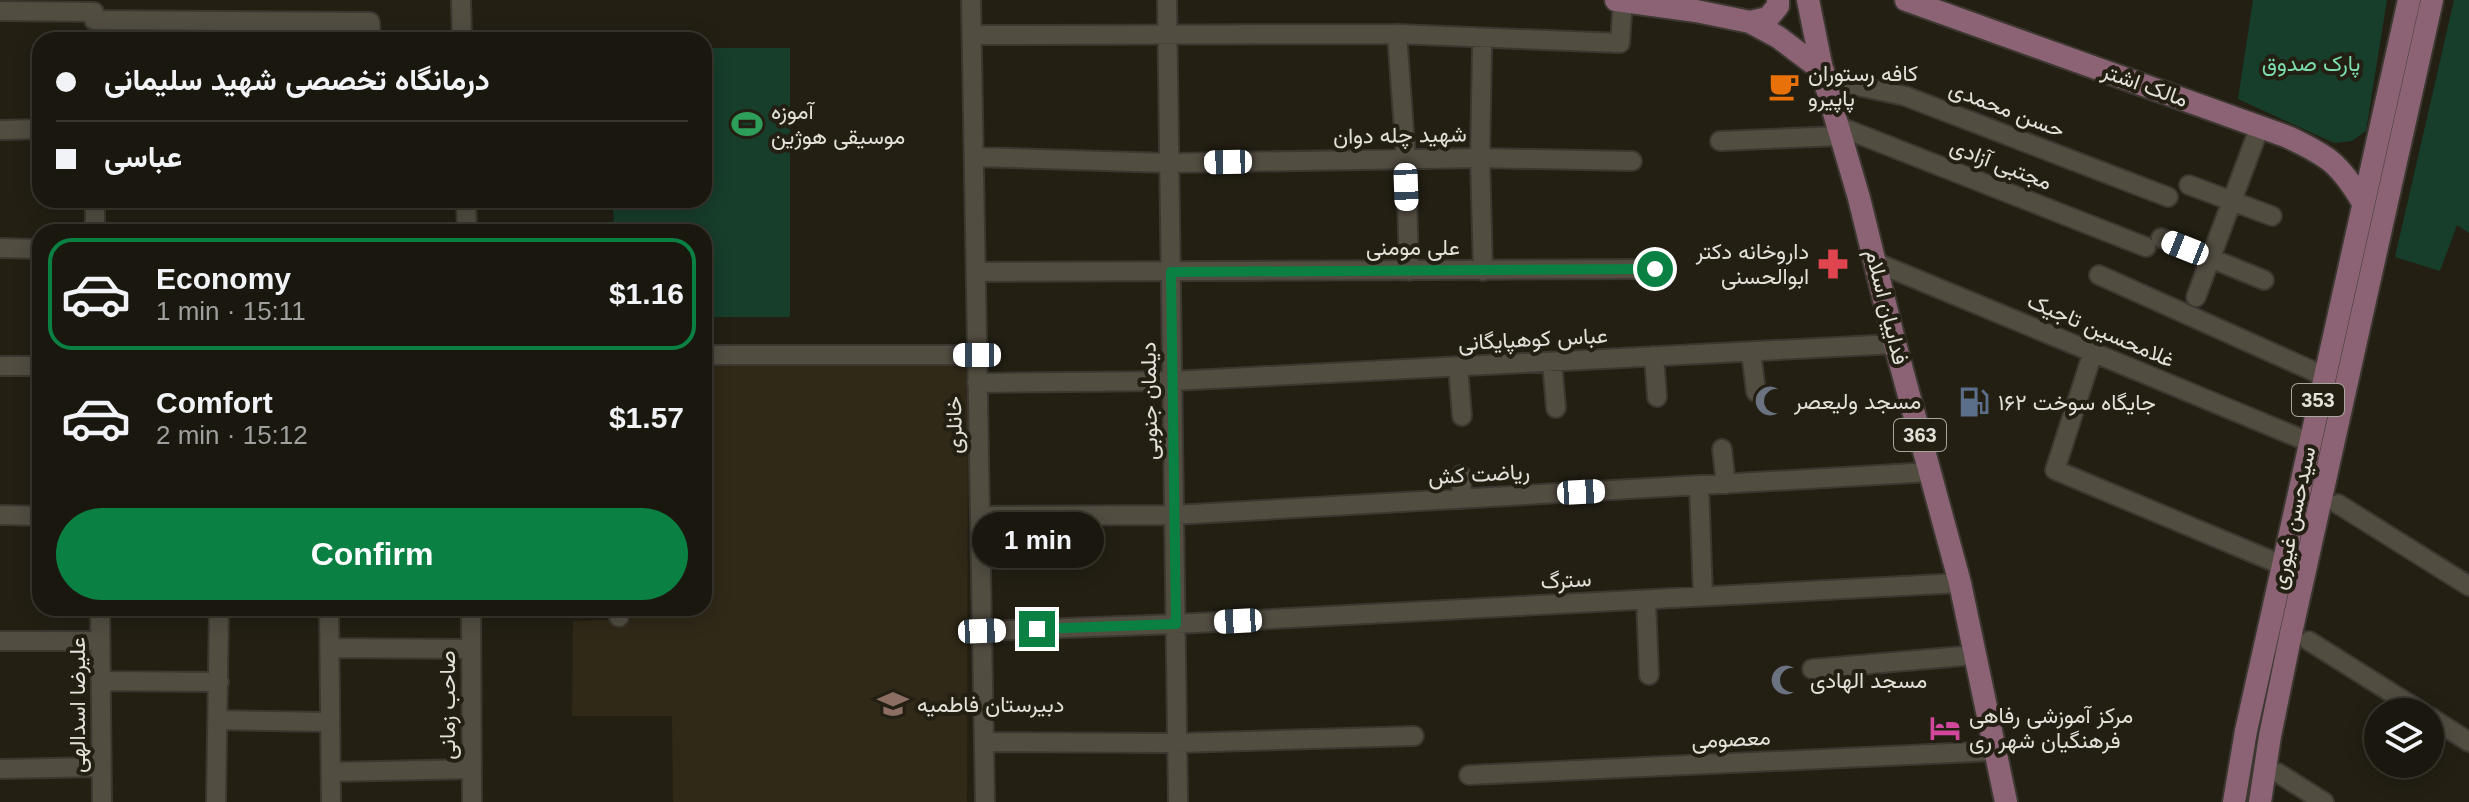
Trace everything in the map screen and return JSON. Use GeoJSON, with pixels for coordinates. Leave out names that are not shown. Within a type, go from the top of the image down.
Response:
{"type":"FeatureCollection","features":[{"type":"Feature","properties":{"kind":"main road"},"geometry":{"type":"LineString","coordinates":[[1750,22],[1768,18],[1778,6],[1778,0]]}},
{"type":"Feature","properties":{"kind":"main road","name":"فداییان اسلام"},"geometry":{"type":"LineString","coordinates":[[1808,0],[1824,75],[1960,583],[2006,802]]}},
{"type":"Feature","properties":{"kind":"main road","name":"مالک اشتر"},"geometry":{"type":"LineString","coordinates":[[1906,0],[2260,126],[2324,154],[2347,177],[2362,201]]}},
{"type":"Feature","properties":{"kind":"main road","name":"سیدحسن غیوری"},"geometry":{"type":"LineString","coordinates":[[2234,802],[2282,565],[2409,0]]}},
{"type":"Feature","properties":{"kind":"main road","name":"سیدحسن غیوری"},"geometry":{"type":"LineString","coordinates":[[2260,802],[2294,618],[2432,0]]}},
{"type":"Feature","properties":{"kind":"main road"},"geometry":{"type":"LineString","coordinates":[[1619,7],[1696,11],[1750,22],[1778,37],[1824,75]]}},
{"type":"Feature","properties":{"kind":"street"},"geometry":{"type":"LineString","coordinates":[[461,0],[462,32]]}},
{"type":"Feature","properties":{"kind":"street","name":"خانلری"},"geometry":{"type":"LineString","coordinates":[[971,0],[985,802]]}},
{"type":"Feature","properties":{"kind":"street","name":"دیلمان جنوبی"},"geometry":{"type":"LineString","coordinates":[[1167,0],[1178,802]]}},
{"type":"Feature","properties":{"kind":"street"},"geometry":{"type":"LineString","coordinates":[[972,35],[1397,34],[1620,43],[1619,7]]}},
{"type":"Feature","properties":{"kind":"street"},"geometry":{"type":"LineString","coordinates":[[94,10],[94,32]]}},
{"type":"Feature","properties":{"kind":"street"},"geometry":{"type":"LineString","coordinates":[[0,11],[94,10],[370,22],[371,32]]}},
{"type":"Feature","properties":{"kind":"street"},"geometry":{"type":"LineString","coordinates":[[296,20],[297,32]]}},
{"type":"Feature","properties":{"kind":"street"},"geometry":{"type":"LineString","coordinates":[[1397,34],[1406,159],[1409,271]]}},
{"type":"Feature","properties":{"kind":"street"},"geometry":{"type":"LineString","coordinates":[[1482,49],[1480,158],[1483,271]]}},
{"type":"Feature","properties":{"kind":"street","name":"حسن محمدی"},"geometry":{"type":"LineString","coordinates":[[1824,75],[1905,96],[2168,197]]}},
{"type":"Feature","properties":{"kind":"street"},"geometry":{"type":"LineString","coordinates":[[2196,297],[2260,126]]}},
{"type":"Feature","properties":{"kind":"street"},"geometry":{"type":"LineString","coordinates":[[0,130],[32,129]]}},
{"type":"Feature","properties":{"kind":"street"},"geometry":{"type":"LineString","coordinates":[[1720,141],[1840,131]]}},
{"type":"Feature","properties":{"kind":"street","name":"مجتبی آزادی"},"geometry":{"type":"LineString","coordinates":[[1840,131],[2154,243],[2210,258],[2264,280]]}},
{"type":"Feature","properties":{"kind":"street","name":"شهید چله دوان"},"geometry":{"type":"LineString","coordinates":[[974,157],[1169,163],[1480,158],[1632,161]]}},
{"type":"Feature","properties":{"kind":"street"},"geometry":{"type":"LineString","coordinates":[[2189,185],[2272,216]]}},
{"type":"Feature","properties":{"kind":"street"},"geometry":{"type":"LineString","coordinates":[[0,248],[32,249]]}},
{"type":"Feature","properties":{"kind":"street","name":"غلامحسین تاجیک"},"geometry":{"type":"LineString","coordinates":[[1875,262],[2309,442]]}},
{"type":"Feature","properties":{"kind":"street","name":"علی مومنی"},"geometry":{"type":"LineString","coordinates":[[976,272],[1655,269]]}},
{"type":"Feature","properties":{"kind":"street"},"geometry":{"type":"LineString","coordinates":[[2099,275],[2324,376]]}},
{"type":"Feature","properties":{"kind":"street","name":"عباس کوهپایگانی"},"geometry":{"type":"LineString","coordinates":[[977,383],[1172,381],[1895,344]]}},
{"type":"Feature","properties":{"kind":"street"},"geometry":{"type":"LineString","coordinates":[[1751,352],[1756,392]]}},
{"type":"Feature","properties":{"kind":"street"},"geometry":{"type":"LineString","coordinates":[[2093,352],[2055,470],[2282,565]]}},
{"type":"Feature","properties":{"kind":"street"},"geometry":{"type":"LineString","coordinates":[[712,355],[977,355]]}},
{"type":"Feature","properties":{"kind":"street"},"geometry":{"type":"LineString","coordinates":[[1654,356],[1657,397]]}},
{"type":"Feature","properties":{"kind":"street"},"geometry":{"type":"LineString","coordinates":[[1552,362],[1556,408]]}},
{"type":"Feature","properties":{"kind":"street"},"geometry":{"type":"LineString","coordinates":[[0,366],[32,366]]}},
{"type":"Feature","properties":{"kind":"street"},"geometry":{"type":"LineString","coordinates":[[1458,367],[1462,416]]}},
{"type":"Feature","properties":{"kind":"street"},"geometry":{"type":"LineString","coordinates":[[1722,449],[1726,484]]}},
{"type":"Feature","properties":{"kind":"street","name":"ریاضت کش"},"geometry":{"type":"LineString","coordinates":[[980,516],[1174,515],[1930,472]]}},
{"type":"Feature","properties":{"kind":"street"},"geometry":{"type":"LineString","coordinates":[[1461,475],[1462,499]]}},
{"type":"Feature","properties":{"kind":"street"},"geometry":{"type":"LineString","coordinates":[[1699,485],[1703,596]]}},
{"type":"Feature","properties":{"kind":"street"},"geometry":{"type":"LineString","coordinates":[[2338,504],[2469,586]]}},
{"type":"Feature","properties":{"kind":"street"},"geometry":{"type":"LineString","coordinates":[[0,515],[32,516]]}},
{"type":"Feature","properties":{"kind":"street","name":"سترگ"},"geometry":{"type":"LineString","coordinates":[[982,631],[1176,624],[1960,583]]}},
{"type":"Feature","properties":{"kind":"street"},"geometry":{"type":"LineString","coordinates":[[1646,600],[1649,675]]}},
{"type":"Feature","properties":{"kind":"street","name":"علیرضا اسدالهی"},"geometry":{"type":"LineString","coordinates":[[100,616],[102,802]]}},
{"type":"Feature","properties":{"kind":"street"},"geometry":{"type":"LineString","coordinates":[[216,802],[219,616]]}},
{"type":"Feature","properties":{"kind":"street"},"geometry":{"type":"LineString","coordinates":[[329,616],[331,802]]}},
{"type":"Feature","properties":{"kind":"street","name":"صاحب زمانی"},"geometry":{"type":"LineString","coordinates":[[471,616],[472,802]]}},
{"type":"Feature","properties":{"kind":"street"},"geometry":{"type":"LineString","coordinates":[[0,641],[100,641]]}},
{"type":"Feature","properties":{"kind":"street"},"geometry":{"type":"LineString","coordinates":[[2309,641],[2400,698]]}},
{"type":"Feature","properties":{"kind":"street"},"geometry":{"type":"LineString","coordinates":[[330,648],[471,649]]}},
{"type":"Feature","properties":{"kind":"street"},"geometry":{"type":"LineString","coordinates":[[1812,669],[1975,655]]}},
{"type":"Feature","properties":{"kind":"street"},"geometry":{"type":"LineString","coordinates":[[101,681],[219,682]]}},
{"type":"Feature","properties":{"kind":"street"},"geometry":{"type":"LineString","coordinates":[[219,720],[330,722]]}},
{"type":"Feature","properties":{"kind":"street"},"geometry":{"type":"LineString","coordinates":[[2444,726],[2469,742]]}},
{"type":"Feature","properties":{"kind":"street"},"geometry":{"type":"LineString","coordinates":[[984,742],[1177,743],[1414,736]]}},
{"type":"Feature","properties":{"kind":"street","name":"معصومی"},"geometry":{"type":"LineString","coordinates":[[1469,775],[1996,751]]}},
{"type":"Feature","properties":{"kind":"street"},"geometry":{"type":"LineString","coordinates":[[0,769],[101,767]]}},
{"type":"Feature","properties":{"kind":"street"},"geometry":{"type":"LineString","coordinates":[[331,772],[471,769]]}},
{"type":"Feature","properties":{"kind":"street"},"geometry":{"type":"LineString","coordinates":[[2278,773],[2324,802]]}},
{"type":"Feature","properties":{"kind":"shaded area"},"geometry":{"type":"Polygon","coordinates":[[[712,363],[968,366],[967,802],[673,802],[672,716],[572,716],[573,621],[631,619],[631,616],[712,616],[712,363]]]}},
{"type":"Feature","properties":{"kind":"green space","name":"پارک صدوق"},"geometry":{"type":"Polygon","coordinates":[[[2253,0],[2387,0],[2366,131],[2352,141],[2334,143],[2238,99],[2253,0]]]}},
{"type":"Feature","properties":{"kind":"green space"},"geometry":{"type":"Polygon","coordinates":[[[2454,0],[2469,0],[2469,233],[2457,225],[2440,271],[2395,257],[2454,0]]]}},
{"type":"Feature","properties":{"kind":"green space","name":"آموزه موسیقی هوژین"},"geometry":{"type":"Polygon","coordinates":[[[712,48],[790,48],[790,317],[712,317],[712,224],[614,224],[613,208],[712,208],[712,48]]]}},
{"type":"Feature","properties":{"kind":"place","name":"کافه رستوران پاپیرو"},"geometry":{"type":"Point","coordinates":[1784,86]}},
{"type":"Feature","properties":{"kind":"place","name":"آموزه موسیقی هوژین"},"geometry":{"type":"Point","coordinates":[747,124]}},
{"type":"Feature","properties":{"kind":"place","name":"داروخانه دکتر ابوالحسنی"},"geometry":{"type":"Point","coordinates":[1833,264]}},
{"type":"Feature","properties":{"kind":"place","name":"مسجد ولیعصر"},"geometry":{"type":"Point","coordinates":[1770,401]}},
{"type":"Feature","properties":{"kind":"place","name":"جایگاه سوخت ۱۶۲"},"geometry":{"type":"Point","coordinates":[1974,402]}},
{"type":"Feature","properties":{"kind":"place","name":"مسجد الهادی"},"geometry":{"type":"Point","coordinates":[1786,680]}},
{"type":"Feature","properties":{"kind":"place","name":"دبیرستان فاطمیه"},"geometry":{"type":"Point","coordinates":[893,704]}},
{"type":"Feature","properties":{"kind":"place","name":"مرکز آموزشی رفاهی فرهنگیان شهر ری"},"geometry":{"type":"Point","coordinates":[1945,728]}},
{"type":"Feature","properties":{"kind":"route"},"geometry":{"type":"LineString","coordinates":[[1037,629],[1176,624],[1171,272],[1655,269]]}}]}
